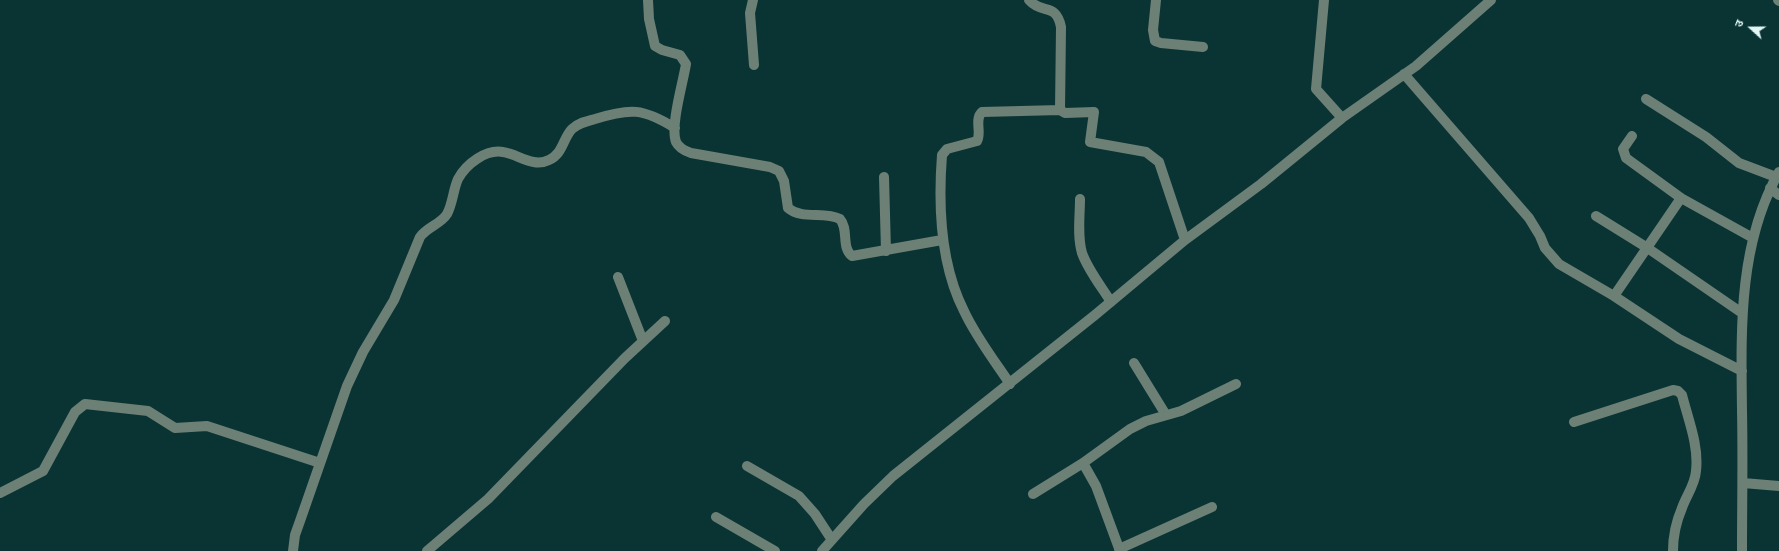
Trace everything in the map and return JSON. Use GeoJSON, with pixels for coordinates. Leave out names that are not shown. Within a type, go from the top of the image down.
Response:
{"type":"FeatureCollection","features":[{"type":"Feature","properties":{"kind":"street"},"geometry":{"type":"LineString","coordinates":[[648,0],[648,19],[655,46],[662,50],[680,55],[686,64],[675,128],[676,142],[680,147],[685,150],[730,161],[779,171],[784,181],[788,208],[795,213],[830,216],[840,219],[844,226],[847,251],[852,256],[942,240]]}},
{"type":"Feature","properties":{"kind":"street"},"geometry":{"type":"LineString","coordinates":[[753,0],[750,13],[754,65]]}},
{"type":"Feature","properties":{"kind":"street"},"geometry":{"type":"LineString","coordinates":[[1029,0],[1039,7],[1052,11],[1059,16],[1061,27],[1060,110]]}},
{"type":"Feature","properties":{"kind":"street"},"geometry":{"type":"LineString","coordinates":[[1156,0],[1153,30],[1155,41],[1160,43],[1202,47]]}},
{"type":"Feature","properties":{"kind":"street"},"geometry":{"type":"LineString","coordinates":[[1324,0],[1316,89],[1342,118]]}},
{"type":"Feature","properties":{"kind":"street"},"geometry":{"type":"LineString","coordinates":[[822,551],[864,504],[893,476],[1010,384],[1185,240],[1261,184],[1342,118],[1404,74],[1491,0]]}},
{"type":"Feature","properties":{"kind":"street"},"geometry":{"type":"LineString","coordinates":[[1404,74],[1529,218],[1550,256],[1558,264],[1614,296],[1679,339],[1742,372]]}},
{"type":"Feature","properties":{"kind":"street"},"geometry":{"type":"LineString","coordinates":[[1646,99],[1706,137],[1739,163],[1778,174],[1770,188],[1753,238],[1742,313],[1742,551]]}},
{"type":"Feature","properties":{"kind":"street"},"geometry":{"type":"LineString","coordinates":[[1010,384],[974,332],[963,310],[953,284],[942,240],[943,152],[947,149],[977,141],[979,138],[978,117],[982,112],[1060,110],[1065,113],[1094,112],[1090,142],[1146,152],[1154,156],[1159,162],[1185,240]]}},
{"type":"Feature","properties":{"kind":"street"},"geometry":{"type":"LineString","coordinates":[[293,551],[295,535],[347,386],[363,352],[394,300],[420,237],[426,230],[446,215],[458,180],[468,166],[484,155],[497,151],[507,152],[534,162],[549,160],[559,153],[573,128],[612,114],[626,111],[644,112],[653,115],[675,128]]}},
{"type":"Feature","properties":{"kind":"street"},"geometry":{"type":"LineString","coordinates":[[1632,136],[1623,149],[1624,155],[1681,198],[1753,238]]}},
{"type":"Feature","properties":{"kind":"street"},"geometry":{"type":"LineString","coordinates":[[884,177],[886,251]]}},
{"type":"Feature","properties":{"kind":"street"},"geometry":{"type":"LineString","coordinates":[[1770,188],[1779,195]]}},
{"type":"Feature","properties":{"kind":"street"},"geometry":{"type":"LineString","coordinates":[[1614,296],[1646,247],[1681,198]]}},
{"type":"Feature","properties":{"kind":"street"},"geometry":{"type":"LineString","coordinates":[[1080,199],[1080,235],[1082,252],[1087,265],[1111,302]]}},
{"type":"Feature","properties":{"kind":"street"},"geometry":{"type":"LineString","coordinates":[[1596,216],[1646,247],[1742,313]]}},
{"type":"Feature","properties":{"kind":"street"},"geometry":{"type":"LineString","coordinates":[[618,277],[643,342]]}},
{"type":"Feature","properties":{"kind":"street"},"geometry":{"type":"LineString","coordinates":[[427,551],[488,499],[665,321]]}},
{"type":"Feature","properties":{"kind":"street"},"geometry":{"type":"LineString","coordinates":[[1134,363],[1166,415]]}},
{"type":"Feature","properties":{"kind":"street"},"geometry":{"type":"LineString","coordinates":[[1033,494],[1083,463],[1130,429],[1146,421],[1181,411],[1236,384]]}},
{"type":"Feature","properties":{"kind":"street"},"geometry":{"type":"LineString","coordinates":[[1574,422],[1673,390],[1678,391],[1682,395],[1696,450],[1696,472],[1692,489],[1682,507],[1676,525],[1673,551]]}},
{"type":"Feature","properties":{"kind":"street"},"geometry":{"type":"LineString","coordinates":[[0,493],[43,471],[75,412],[85,404],[148,411],[175,428],[206,426],[320,463]]}},
{"type":"Feature","properties":{"kind":"street"},"geometry":{"type":"LineString","coordinates":[[1083,463],[1096,486],[1120,550],[1212,506]]}},
{"type":"Feature","properties":{"kind":"street"},"geometry":{"type":"LineString","coordinates":[[747,466],[799,496],[815,514],[832,540]]}},
{"type":"Feature","properties":{"kind":"street"},"geometry":{"type":"LineString","coordinates":[[1743,483],[1779,486]]}},
{"type":"Feature","properties":{"kind":"street"},"geometry":{"type":"LineString","coordinates":[[716,517],[775,551]]}}]}
